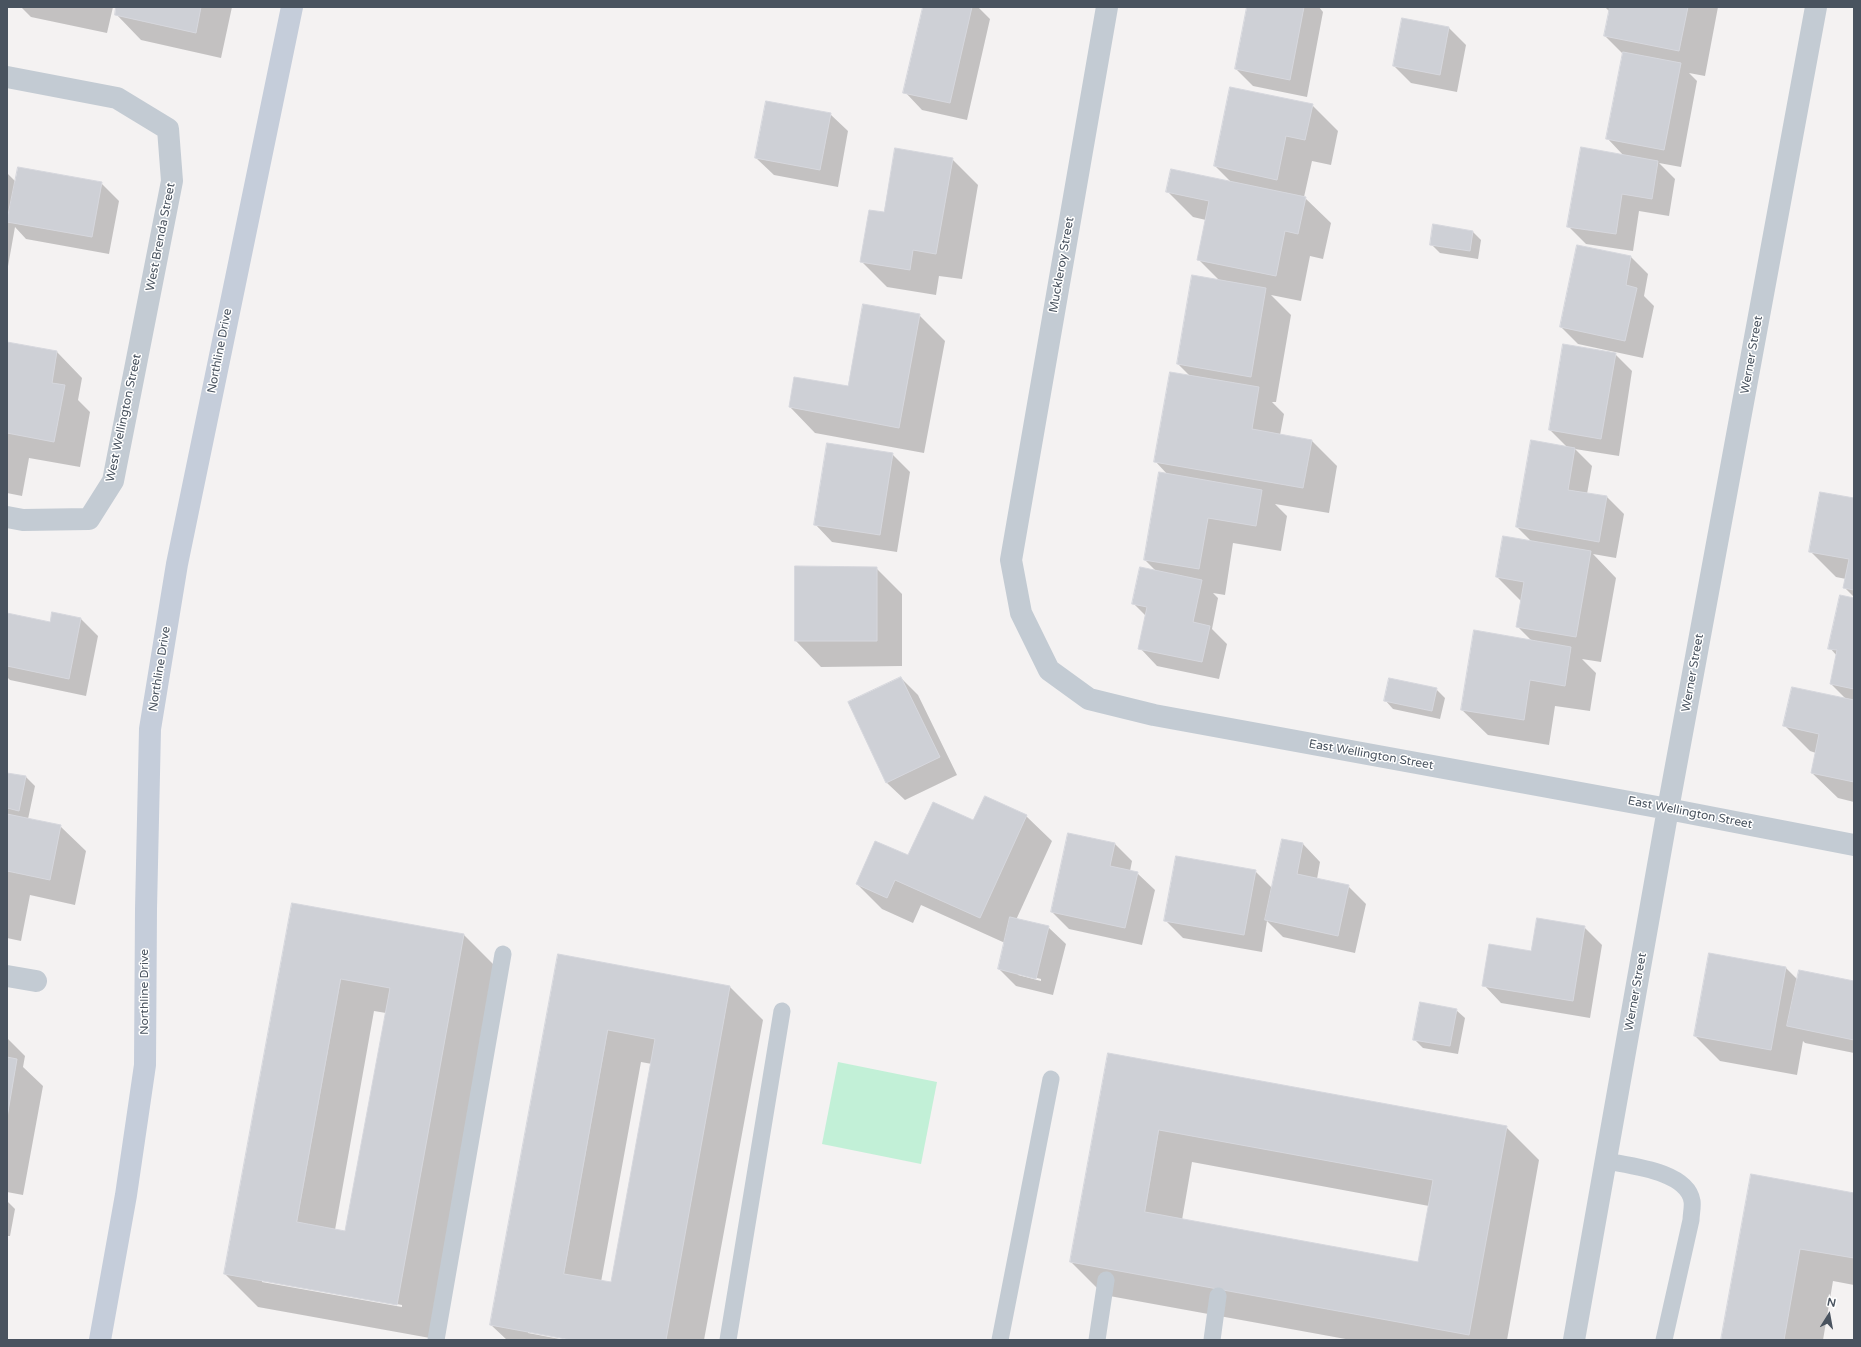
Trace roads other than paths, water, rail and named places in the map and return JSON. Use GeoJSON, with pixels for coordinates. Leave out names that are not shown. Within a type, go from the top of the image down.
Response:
{"type":"FeatureCollection","features":[{"type":"Feature","properties":{"kind":"street","name":"Northline Drive"},"geometry":{"type":"LineString","coordinates":[[100,1340],[126,1195],[145,1065],[146,909],[150,728],[177,564],[292,7]]}},
{"type":"Feature","properties":{"kind":"street","name":"Muckleroy Street"},"geometry":{"type":"LineString","coordinates":[[1018,524],[1107,7]]}},
{"type":"Feature","properties":{"kind":"street","name":"Werner Street"},"geometry":{"type":"LineString","coordinates":[[1574,1340],[1668,809],[1816,7]]}},
{"type":"Feature","properties":{"kind":"street","name":"West Brenda Street"},"geometry":{"type":"LineString","coordinates":[[7,77],[117,98],[168,129],[172,181],[144,324]]}},
{"type":"Feature","properties":{"kind":"street","name":"West Wellington Street"},"geometry":{"type":"LineString","coordinates":[[7,517],[23,520],[89,519],[113,480],[144,324]]}},
{"type":"Feature","properties":{"kind":"street","name":"East Wellington Street"},"geometry":{"type":"LineString","coordinates":[[1018,524],[1011,560],[1021,613],[1049,670],[1089,699],[1154,715],[1668,809],[1854,845]]}},
{"type":"Feature","properties":{"kind":"street"},"geometry":{"type":"LineString","coordinates":[[7,976],[36,982]]}},
{"type":"Feature","properties":{"kind":"lane"},"geometry":{"type":"LineString","coordinates":[[436,1340],[503,954]]}},
{"type":"Feature","properties":{"kind":"lane"},"geometry":{"type":"LineString","coordinates":[[728,1340],[782,1012]]}},
{"type":"Feature","properties":{"kind":"lane"},"geometry":{"type":"LineString","coordinates":[[1000,1340],[1051,1079]]}},
{"type":"Feature","properties":{"kind":"lane"},"geometry":{"type":"LineString","coordinates":[[1606,1161],[1646,1169],[1670,1177],[1686,1189],[1692,1201],[1691,1220],[1664,1340]]}},
{"type":"Feature","properties":{"kind":"lane"},"geometry":{"type":"LineString","coordinates":[[1097,1340],[1106,1280]]}},
{"type":"Feature","properties":{"kind":"lane"},"geometry":{"type":"LineString","coordinates":[[1212,1340],[1218,1296]]}}]}
